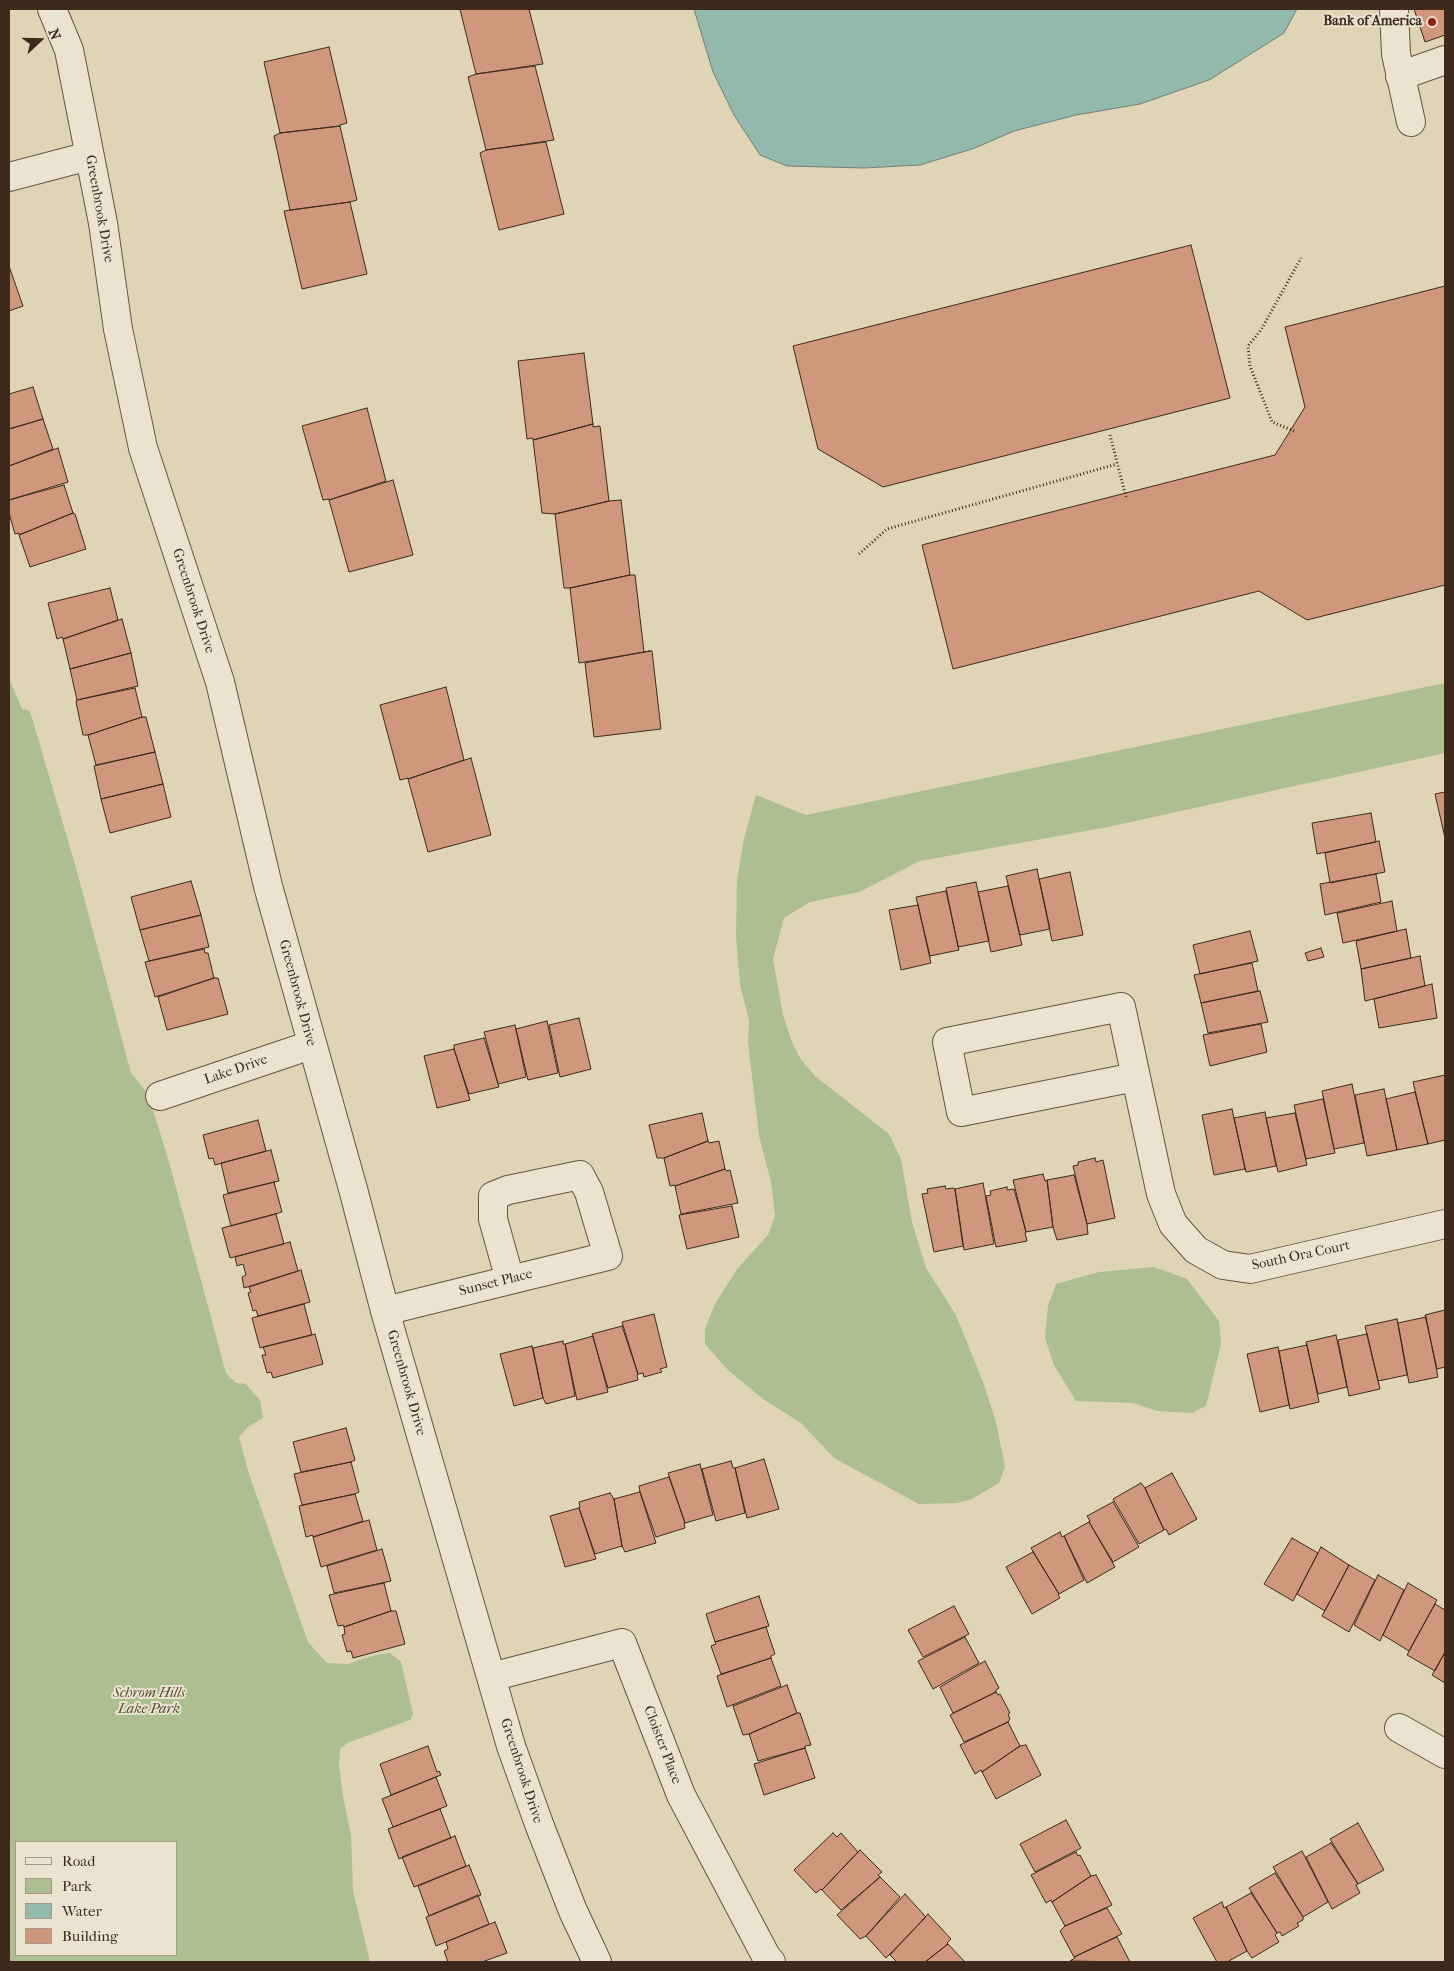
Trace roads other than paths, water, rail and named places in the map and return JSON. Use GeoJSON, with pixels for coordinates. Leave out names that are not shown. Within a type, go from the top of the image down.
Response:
{"type":"FeatureCollection","features":[{"type":"Feature","properties":{"kind":"street","name":"Greenbrook Drive"},"geometry":{"type":"LineString","coordinates":[[52,9],[69,50],[103,223],[118,329],[143,448],[220,682],[268,886],[311,1045],[353,1189],[385,1311],[511,1746],[573,1911],[597,1962]]}},
{"type":"Feature","properties":{"kind":"street"},"geometry":{"type":"LineString","coordinates":[[1394,9],[1394,40],[1411,122]]}},
{"type":"Feature","properties":{"kind":"street"},"geometry":{"type":"LineString","coordinates":[[1400,76],[1445,60]]}},
{"type":"Feature","properties":{"kind":"street"},"geometry":{"type":"LineString","coordinates":[[9,177],[90,156]]}},
{"type":"Feature","properties":{"kind":"street","name":"South Ora Court"},"geometry":{"type":"LineString","coordinates":[[1135,1077],[960,1112],[947,1042],[1121,1008],[1161,1194],[1173,1224],[1196,1250],[1223,1266],[1250,1269],[1445,1224]]}},
{"type":"Feature","properties":{"kind":"street","name":"Lake Drive"},"geometry":{"type":"LineString","coordinates":[[160,1096],[311,1045]]}},
{"type":"Feature","properties":{"kind":"street","name":"Sunset Place"},"geometry":{"type":"LineString","coordinates":[[385,1311],[608,1256],[589,1192],[580,1175],[508,1190],[493,1196],[493,1220],[510,1280]]}},
{"type":"Feature","properties":{"kind":"street","name":"Cloister Place"},"geometry":{"type":"LineString","coordinates":[[491,1676],[622,1643],[681,1795],[767,1958],[771,1962]]}},
{"type":"Feature","properties":{"kind":"street"},"geometry":{"type":"LineString","coordinates":[[1399,1728],[1445,1754]]}},
{"type":"Feature","properties":{"kind":"water"},"geometry":{"type":"Polygon","coordinates":[[[694,9],[1297,9],[1284,33],[1209,80],[1140,104],[1076,115],[1014,131],[975,148],[920,165],[864,168],[787,166],[760,155],[734,115],[713,72],[694,9]]]}},
{"type":"Feature","properties":{"kind":"place","name":"Bank of America"},"geometry":{"type":"Point","coordinates":[1432,22]}},
{"type":"Feature","properties":{"kind":"park label","name":"Schrom Hills Lake Park"},"geometry":{"type":"Point","coordinates":[149,1702]}}]}
